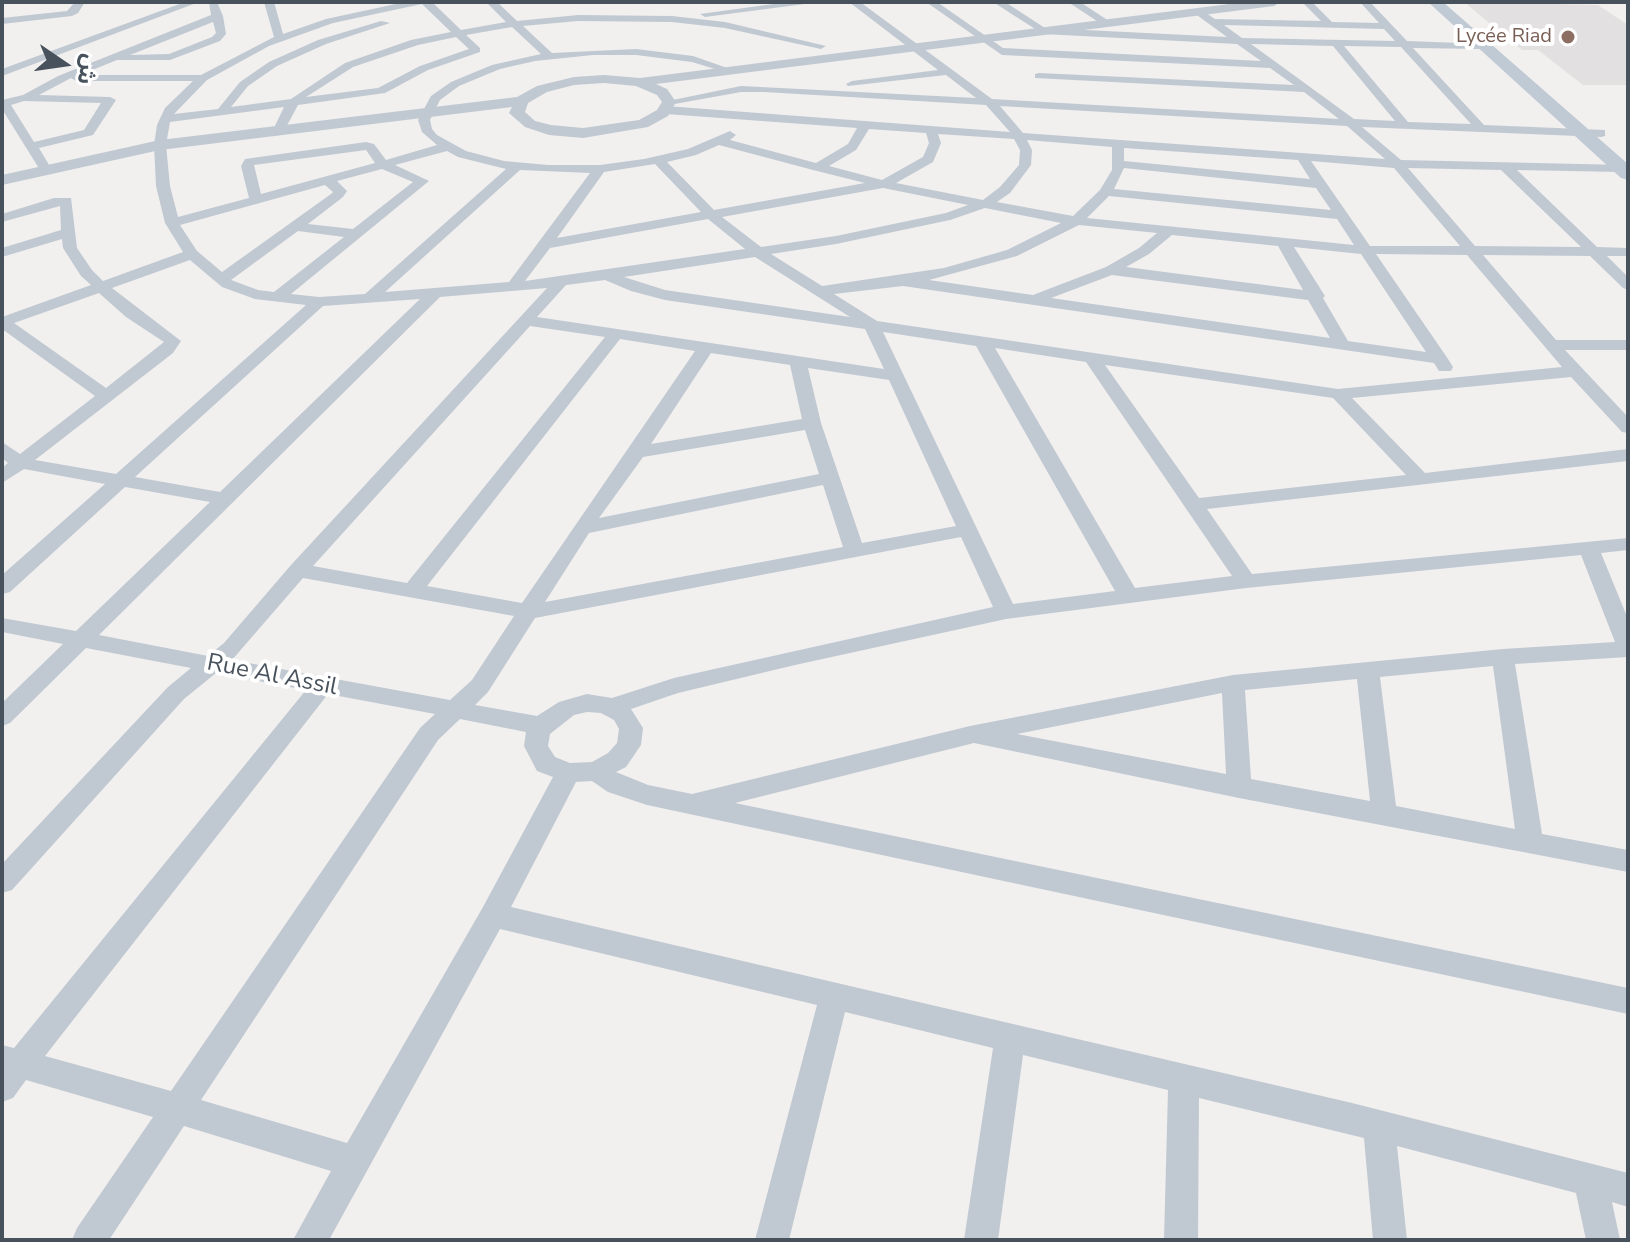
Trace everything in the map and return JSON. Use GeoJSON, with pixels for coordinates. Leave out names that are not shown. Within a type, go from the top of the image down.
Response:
{"type":"FeatureCollection","features":[{"type":"Feature","properties":{"kind":"main road"},"geometry":{"type":"LineString","coordinates":[[1435,2],[1581,132],[1625,166]]}},
{"type":"Feature","properties":{"kind":"main road"},"geometry":{"type":"LineString","coordinates":[[1446,2],[1601,133],[1625,166]]}},
{"type":"Feature","properties":{"kind":"street"},"geometry":{"type":"LineString","coordinates":[[2,21],[69,14],[77,10],[80,2]]}},
{"type":"Feature","properties":{"kind":"street"},"geometry":{"type":"LineString","coordinates":[[2,75],[194,2]]}},
{"type":"Feature","properties":{"kind":"street"},"geometry":{"type":"LineString","coordinates":[[110,59],[174,56],[221,36],[213,2]]}},
{"type":"Feature","properties":{"kind":"street"},"geometry":{"type":"LineString","coordinates":[[269,2],[279,38]]}},
{"type":"Feature","properties":{"kind":"street"},"geometry":{"type":"LineString","coordinates":[[419,2],[330,21],[279,38],[203,78],[174,103],[165,119],[160,145],[163,186],[172,223],[192,254],[221,280],[238,290],[319,302],[610,276],[902,227],[983,205],[1005,190],[1023,170],[1026,154],[1012,124],[990,103],[854,2]]}},
{"type":"Feature","properties":{"kind":"street"},"geometry":{"type":"LineString","coordinates":[[165,119],[381,91],[417,71],[476,50],[432,14],[426,2]]}},
{"type":"Feature","properties":{"kind":"street"},"geometry":{"type":"LineString","coordinates":[[491,2],[549,56]]}},
{"type":"Feature","properties":{"kind":"street"},"geometry":{"type":"LineString","coordinates":[[279,130],[286,112],[325,78],[358,61],[455,32],[512,23],[626,13],[685,15],[815,2]]}},
{"type":"Feature","properties":{"kind":"street"},"geometry":{"type":"LineString","coordinates":[[931,2],[1086,108]]}},
{"type":"Feature","properties":{"kind":"street"},"geometry":{"type":"LineString","coordinates":[[1000,2],[1043,31],[1237,41],[1483,46]]}},
{"type":"Feature","properties":{"kind":"street"},"geometry":{"type":"LineString","coordinates":[[1073,2],[1107,23]]}},
{"type":"Feature","properties":{"kind":"street"},"geometry":{"type":"LineString","coordinates":[[1181,2],[1352,122],[1398,164],[1551,345],[1628,428]]}},
{"type":"Feature","properties":{"kind":"street"},"geometry":{"type":"LineString","coordinates":[[2,180],[160,145],[521,101],[542,89],[574,81],[611,79],[639,82],[1274,2]]}},
{"type":"Feature","properties":{"kind":"street"},"geometry":{"type":"LineString","coordinates":[[1307,2],[1330,25]]}},
{"type":"Feature","properties":{"kind":"street"},"geometry":{"type":"LineString","coordinates":[[1365,2],[1480,127]]}},
{"type":"Feature","properties":{"kind":"street"},"geometry":{"type":"LineString","coordinates":[[773,4],[786,16]]}},
{"type":"Feature","properties":{"kind":"street"},"geometry":{"type":"LineString","coordinates":[[670,31],[685,15]]}},
{"type":"Feature","properties":{"kind":"street"},"geometry":{"type":"LineString","coordinates":[[685,15],[821,46]]}},
{"type":"Feature","properties":{"kind":"street"},"geometry":{"type":"LineString","coordinates":[[46,170],[3,104],[24,98],[62,78],[218,16]]}},
{"type":"Feature","properties":{"kind":"street"},"geometry":{"type":"LineString","coordinates":[[221,112],[249,80],[300,50],[393,21]]}},
{"type":"Feature","properties":{"kind":"street"},"geometry":{"type":"LineString","coordinates":[[1212,22],[1389,26]]}},
{"type":"Feature","properties":{"kind":"street"},"geometry":{"type":"LineString","coordinates":[[798,26],[834,57]]}},
{"type":"Feature","properties":{"kind":"street"},"geometry":{"type":"LineString","coordinates":[[648,53],[659,42]]}},
{"type":"Feature","properties":{"kind":"street"},"geometry":{"type":"LineString","coordinates":[[1335,42],[1404,124]]}},
{"type":"Feature","properties":{"kind":"street"},"geometry":{"type":"LineString","coordinates":[[265,44],[329,56]]}},
{"type":"Feature","properties":{"kind":"street"},"geometry":{"type":"LineString","coordinates":[[728,70],[693,59],[648,53],[608,51],[549,56],[496,67],[463,79],[435,98],[426,113],[426,129],[446,147],[481,160],[516,167],[600,169],[659,161],[720,141],[752,117]]}},
{"type":"Feature","properties":{"kind":"street"},"geometry":{"type":"LineString","coordinates":[[1000,51],[1271,65]]}},
{"type":"Feature","properties":{"kind":"street"},"geometry":{"type":"LineString","coordinates":[[344,58],[389,66]]}},
{"type":"Feature","properties":{"kind":"street"},"geometry":{"type":"LineString","coordinates":[[403,69],[463,79]]}},
{"type":"Feature","properties":{"kind":"street"},"geometry":{"type":"LineString","coordinates":[[809,90],[946,72]]}},
{"type":"Feature","properties":{"kind":"street"},"geometry":{"type":"LineString","coordinates":[[2,75],[203,78]]}},
{"type":"Feature","properties":{"kind":"street"},"geometry":{"type":"LineString","coordinates":[[1039,76],[1307,90]]}},
{"type":"Feature","properties":{"kind":"street"},"geometry":{"type":"LineString","coordinates":[[639,82],[662,92],[668,106]]}},
{"type":"Feature","properties":{"kind":"street"},"geometry":{"type":"LineString","coordinates":[[521,101],[517,113],[526,121],[542,128],[574,133],[627,128],[649,121],[668,106],[741,89],[809,90],[990,103],[1601,133]]}},
{"type":"Feature","properties":{"kind":"street"},"geometry":{"type":"LineString","coordinates":[[24,98],[110,100],[89,132],[32,146]]}},
{"type":"Feature","properties":{"kind":"street"},"geometry":{"type":"LineString","coordinates":[[668,106],[752,117],[1398,164],[1625,166]]}},
{"type":"Feature","properties":{"kind":"street"},"geometry":{"type":"LineString","coordinates":[[818,167],[852,147],[861,136],[864,125]]}},
{"type":"Feature","properties":{"kind":"street"},"geometry":{"type":"LineString","coordinates":[[545,244],[883,184],[928,159],[935,143],[931,130]]}},
{"type":"Feature","properties":{"kind":"street"},"geometry":{"type":"LineString","coordinates":[[720,141],[883,184],[1076,221],[1364,250],[1628,252]]}},
{"type":"Feature","properties":{"kind":"street"},"geometry":{"type":"LineString","coordinates":[[818,291],[903,281],[1012,253],[1076,221],[1106,192],[1119,164],[1118,143]]}},
{"type":"Feature","properties":{"kind":"street"},"geometry":{"type":"LineString","coordinates":[[256,200],[247,166],[254,161],[368,146],[384,165],[422,183],[276,298]]}},
{"type":"Feature","properties":{"kind":"street"},"geometry":{"type":"LineString","coordinates":[[172,223],[446,147]]}},
{"type":"Feature","properties":{"kind":"street"},"geometry":{"type":"LineString","coordinates":[[1302,157],[1455,381]]}},
{"type":"Feature","properties":{"kind":"street"},"geometry":{"type":"LineString","coordinates":[[659,161],[712,216],[759,253],[871,324],[1006,612]]}},
{"type":"Feature","properties":{"kind":"street"},"geometry":{"type":"LineString","coordinates":[[1119,164],[1320,184]]}},
{"type":"Feature","properties":{"kind":"street"},"geometry":{"type":"LineString","coordinates":[[368,299],[516,167]]}},
{"type":"Feature","properties":{"kind":"street"},"geometry":{"type":"LineString","coordinates":[[1506,167],[1628,285]]}},
{"type":"Feature","properties":{"kind":"street"},"geometry":{"type":"LineString","coordinates":[[514,286],[600,169]]}},
{"type":"Feature","properties":{"kind":"street"},"geometry":{"type":"LineString","coordinates":[[221,280],[340,193],[328,180]]}},
{"type":"Feature","properties":{"kind":"street"},"geometry":{"type":"LineString","coordinates":[[1106,192],[1340,215]]}},
{"type":"Feature","properties":{"kind":"street"},"geometry":{"type":"LineString","coordinates":[[2,218],[66,201],[70,248],[98,285],[132,314],[173,341],[167,349],[2,477]]}},
{"type":"Feature","properties":{"kind":"street"},"geometry":{"type":"LineString","coordinates":[[294,226],[357,234]]}},
{"type":"Feature","properties":{"kind":"street"},"geometry":{"type":"LineString","coordinates":[[1034,298],[1111,270],[1144,251],[1168,231]]}},
{"type":"Feature","properties":{"kind":"street"},"geometry":{"type":"LineString","coordinates":[[2,253],[69,232]]}},
{"type":"Feature","properties":{"kind":"street"},"geometry":{"type":"LineString","coordinates":[[1284,243],[1317,296],[1342,345]]}},
{"type":"Feature","properties":{"kind":"street"},"geometry":{"type":"LineString","coordinates":[[2,322],[98,285],[192,254]]}},
{"type":"Feature","properties":{"kind":"street"},"geometry":{"type":"LineString","coordinates":[[1111,270],[1317,296]]}},
{"type":"Feature","properties":{"kind":"street"},"geometry":{"type":"LineString","coordinates":[[610,276],[636,288],[665,295],[1338,394],[1576,371]]}},
{"type":"Feature","properties":{"kind":"street"},"geometry":{"type":"LineString","coordinates":[[2,882],[176,693],[232,648],[298,570],[529,321],[562,281]]}},
{"type":"Feature","properties":{"kind":"street"},"geometry":{"type":"LineString","coordinates":[[903,281],[1440,359]]}},
{"type":"Feature","properties":{"kind":"street"},"geometry":{"type":"LineString","coordinates":[[2,717],[434,294]]}},
{"type":"Feature","properties":{"kind":"street"},"geometry":{"type":"LineString","coordinates":[[2,587],[319,302]]}},
{"type":"Feature","properties":{"kind":"street"},"geometry":{"type":"LineString","coordinates":[[529,321],[896,376]]}},
{"type":"Feature","properties":{"kind":"street"},"geometry":{"type":"LineString","coordinates":[[2,322],[105,395]]}},
{"type":"Feature","properties":{"kind":"street"},"geometry":{"type":"LineString","coordinates":[[413,590],[614,336]]}},
{"type":"Feature","properties":{"kind":"street"},"geometry":{"type":"LineString","coordinates":[[982,341],[1130,598]]}},
{"type":"Feature","properties":{"kind":"street"},"geometry":{"type":"LineString","coordinates":[[1551,345],[1628,345]]}},
{"type":"Feature","properties":{"kind":"street"},"geometry":{"type":"LineString","coordinates":[[89,1240],[180,1109],[429,734],[480,686],[582,528],[705,349]]}},
{"type":"Feature","properties":{"kind":"street"},"geometry":{"type":"LineString","coordinates":[[1091,357],[1246,581]]}},
{"type":"Feature","properties":{"kind":"street"},"geometry":{"type":"LineString","coordinates":[[798,362],[812,423],[854,550]]}},
{"type":"Feature","properties":{"kind":"street"},"geometry":{"type":"LineString","coordinates":[[1338,394],[1420,478]]}},
{"type":"Feature","properties":{"kind":"street"},"geometry":{"type":"LineString","coordinates":[[637,452],[812,423]]}},
{"type":"Feature","properties":{"kind":"street"},"geometry":{"type":"LineString","coordinates":[[2,448],[19,463],[226,499]]}},
{"type":"Feature","properties":{"kind":"street"},"geometry":{"type":"LineString","coordinates":[[1193,505],[1628,455]]}},
{"type":"Feature","properties":{"kind":"street"},"geometry":{"type":"LineString","coordinates":[[582,528],[829,478]]}},
{"type":"Feature","properties":{"kind":"street"},"geometry":{"type":"LineString","coordinates":[[298,570],[530,612],[967,530]]}},
{"type":"Feature","properties":{"kind":"street"},"geometry":{"type":"LineString","coordinates":[[612,707],[659,690],[735,671],[1006,612],[1246,581],[1628,544]]}},
{"type":"Feature","properties":{"kind":"street"},"geometry":{"type":"LineString","coordinates":[[694,803],[970,735],[1233,683],[1628,647],[1589,549]]}},
{"type":"Feature","properties":{"kind":"street","name":"Rue Al Assil"},"geometry":{"type":"LineString","coordinates":[[2,625],[542,726]]}},
{"type":"Feature","properties":{"kind":"street"},"geometry":{"type":"LineString","coordinates":[[1503,657],[1530,842]]}},
{"type":"Feature","properties":{"kind":"street"},"geometry":{"type":"LineString","coordinates":[[1368,671],[1384,815]]}},
{"type":"Feature","properties":{"kind":"street"},"geometry":{"type":"LineString","coordinates":[[1233,683],[1239,788]]}},
{"type":"Feature","properties":{"kind":"street"},"geometry":{"type":"LineString","coordinates":[[322,686],[8,1070],[180,1109],[354,1162]]}},
{"type":"Feature","properties":{"kind":"street"},"geometry":{"type":"LineString","coordinates":[[310,1240],[493,915],[582,772],[617,760],[631,739],[629,723],[612,707],[593,703],[573,706],[555,714],[542,726],[536,739],[537,752],[546,764],[582,772],[630,790],[1628,1001]]}},
{"type":"Feature","properties":{"kind":"street"},"geometry":{"type":"LineString","coordinates":[[970,735],[1628,861]]}},
{"type":"Feature","properties":{"kind":"street"},"geometry":{"type":"LineString","coordinates":[[493,915],[1379,1126],[1628,1190]]}},
{"type":"Feature","properties":{"kind":"street"},"geometry":{"type":"LineString","coordinates":[[772,1240],[834,996]]}},
{"type":"Feature","properties":{"kind":"street"},"geometry":{"type":"LineString","coordinates":[[981,1240],[1010,1037]]}},
{"type":"Feature","properties":{"kind":"street"},"geometry":{"type":"LineString","coordinates":[[1181,1240],[1184,1079]]}},
{"type":"Feature","properties":{"kind":"street"},"geometry":{"type":"LineString","coordinates":[[1379,1126],[1390,1240]]}},
{"type":"Feature","properties":{"kind":"street"},"geometry":{"type":"LineString","coordinates":[[1590,1180],[1603,1240]]}},
{"type":"Feature","properties":{"kind":"shaded area","name":"Lycée Riad"},"geometry":{"type":"Polygon","coordinates":[[[1464,2],[1598,5],[1628,25],[1628,85],[1583,85],[1538,50],[1522,50],[1464,2]]]}},
{"type":"Feature","properties":{"kind":"place","name":"Lycée Riad"},"geometry":{"type":"Point","coordinates":[1568,37]}}]}
